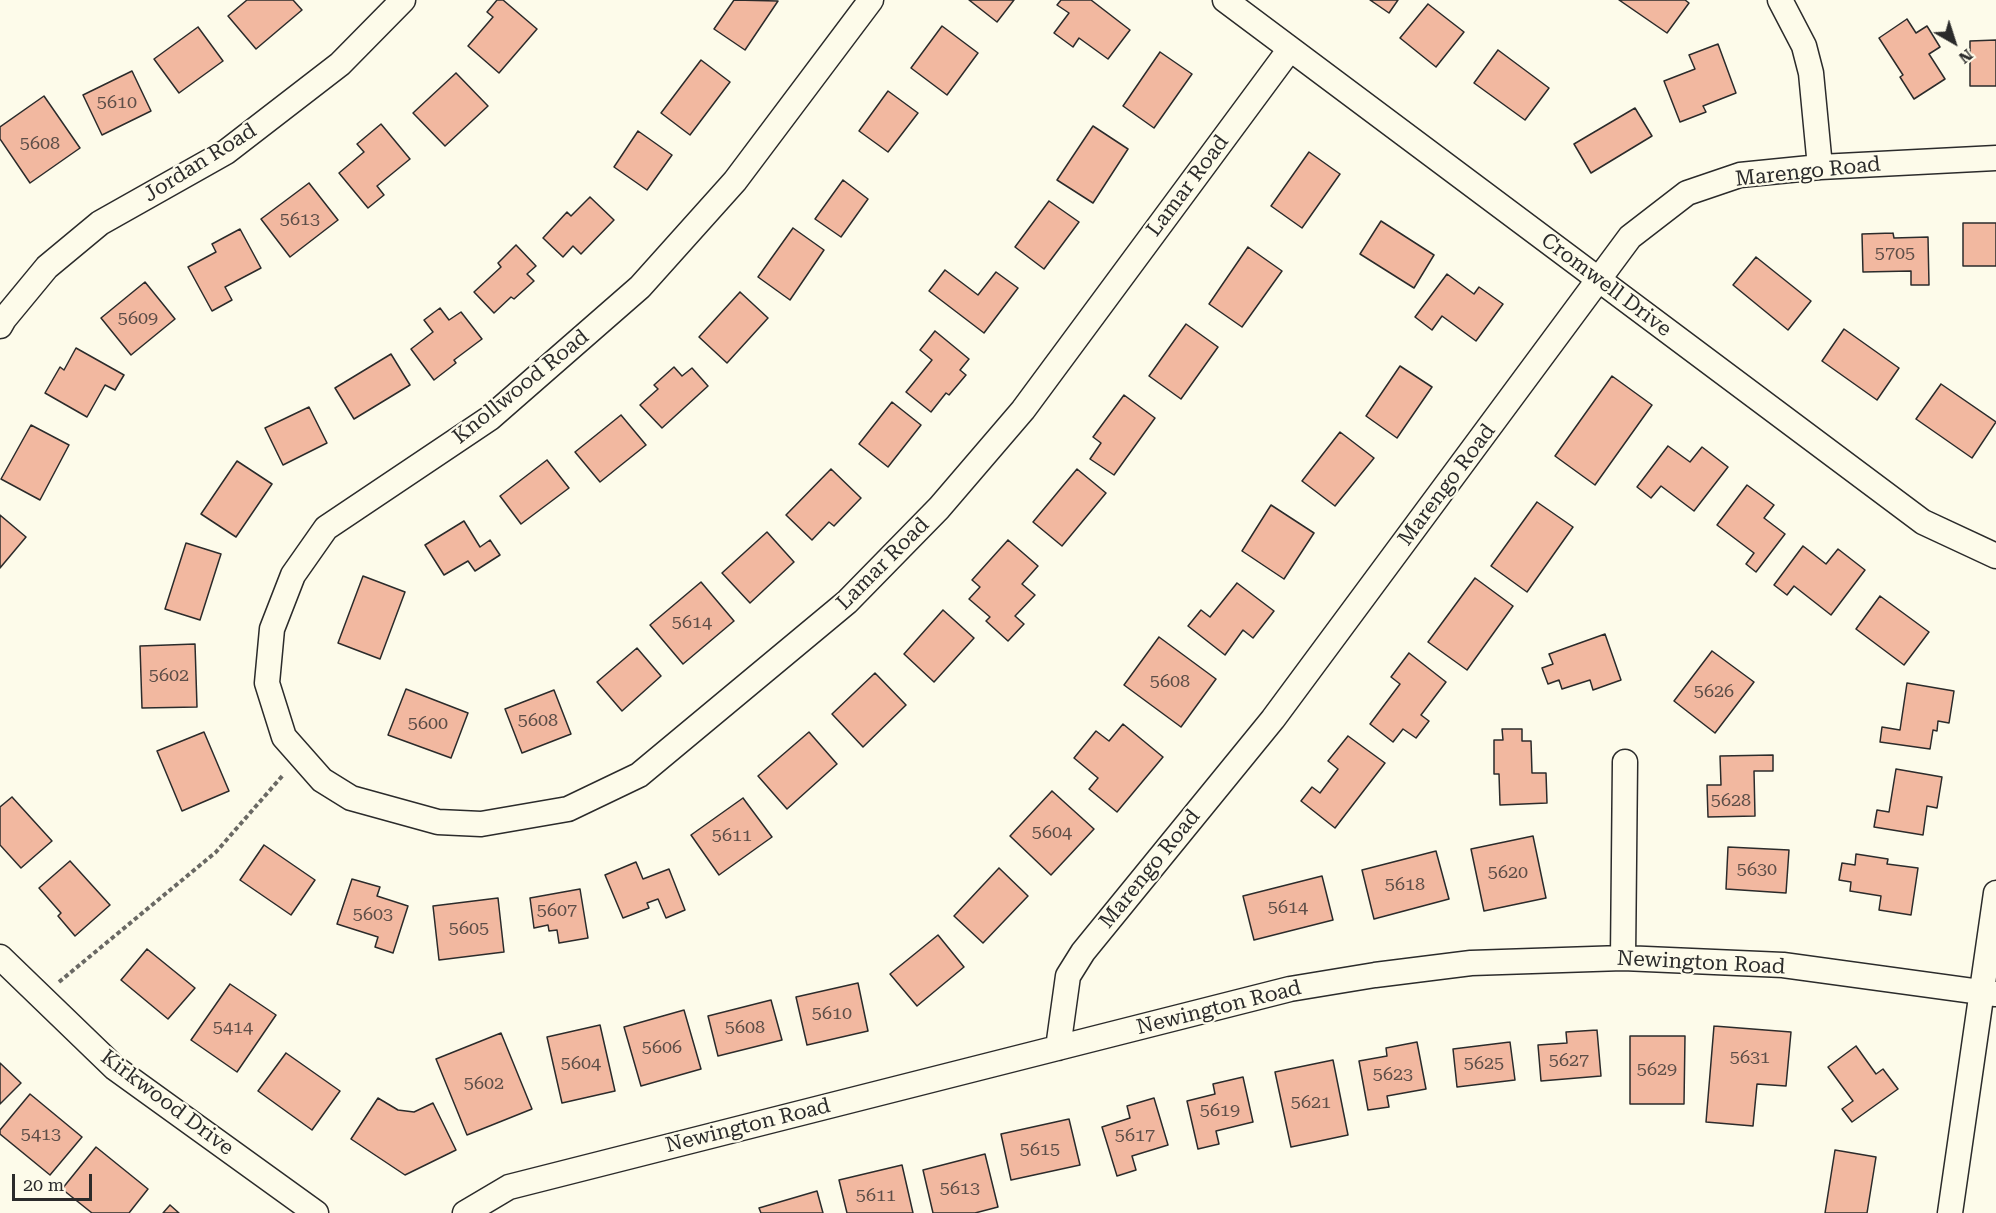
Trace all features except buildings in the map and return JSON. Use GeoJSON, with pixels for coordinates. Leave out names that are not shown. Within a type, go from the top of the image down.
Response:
{"type":"FeatureCollection","features":[{"type":"Feature","properties":{"kind":"street","name":"Jordan Road"},"geometry":{"type":"LineString","coordinates":[[0,326],[47,267],[100,223],[226,152],[340,64],[403,0]]}},
{"type":"Feature","properties":{"kind":"street","name":"Knollwood Road"},"geometry":{"type":"LineString","coordinates":[[322,780],[284,737],[267,683],[272,629],[293,575],[326,528],[490,418],[640,287],[735,181],[871,0]]}},
{"type":"Feature","properties":{"kind":"street","name":"Cromwell Drive"},"geometry":{"type":"LineString","coordinates":[[1225,0],[1923,522],[1996,556]]}},
{"type":"Feature","properties":{"kind":"street"},"geometry":{"type":"LineString","coordinates":[[1780,0],[1804,46],[1811,73],[1820,167]]}},
{"type":"Feature","properties":{"kind":"street","name":"Lamar Road"},"geometry":{"type":"LineString","coordinates":[[322,780],[351,798],[438,822],[481,824],[568,809],[639,775],[848,602],[939,508],[1023,410],[1290,49]]}},
{"type":"Feature","properties":{"kind":"street","name":"Marengo Road"},"geometry":{"type":"LineString","coordinates":[[1058,1048],[1068,976],[1083,952],[1273,719],[1630,237],[1687,194],[1740,174],[1820,167],[1996,158]]}},
{"type":"Feature","properties":{"kind":"street"},"geometry":{"type":"LineString","coordinates":[[1623,958],[1625,762]]}},
{"type":"Feature","properties":{"kind":"street"},"geometry":{"type":"LineString","coordinates":[[1950,1213],[1989,992],[1996,893]]}},
{"type":"Feature","properties":{"kind":"street","name":"Kirkwood Drive"},"geometry":{"type":"LineString","coordinates":[[0,957],[115,1068],[316,1213]]}},
{"type":"Feature","properties":{"kind":"street","name":"Newington Road"},"geometry":{"type":"LineString","coordinates":[[465,1213],[509,1187],[1290,989],[1354,979],[1471,963],[1623,958],[1784,965],[1989,992]]}},
{"type":"Feature","properties":{"kind":"path"},"geometry":{"type":"LineString","coordinates":[[41,997],[216,852],[300,755]]}}]}
